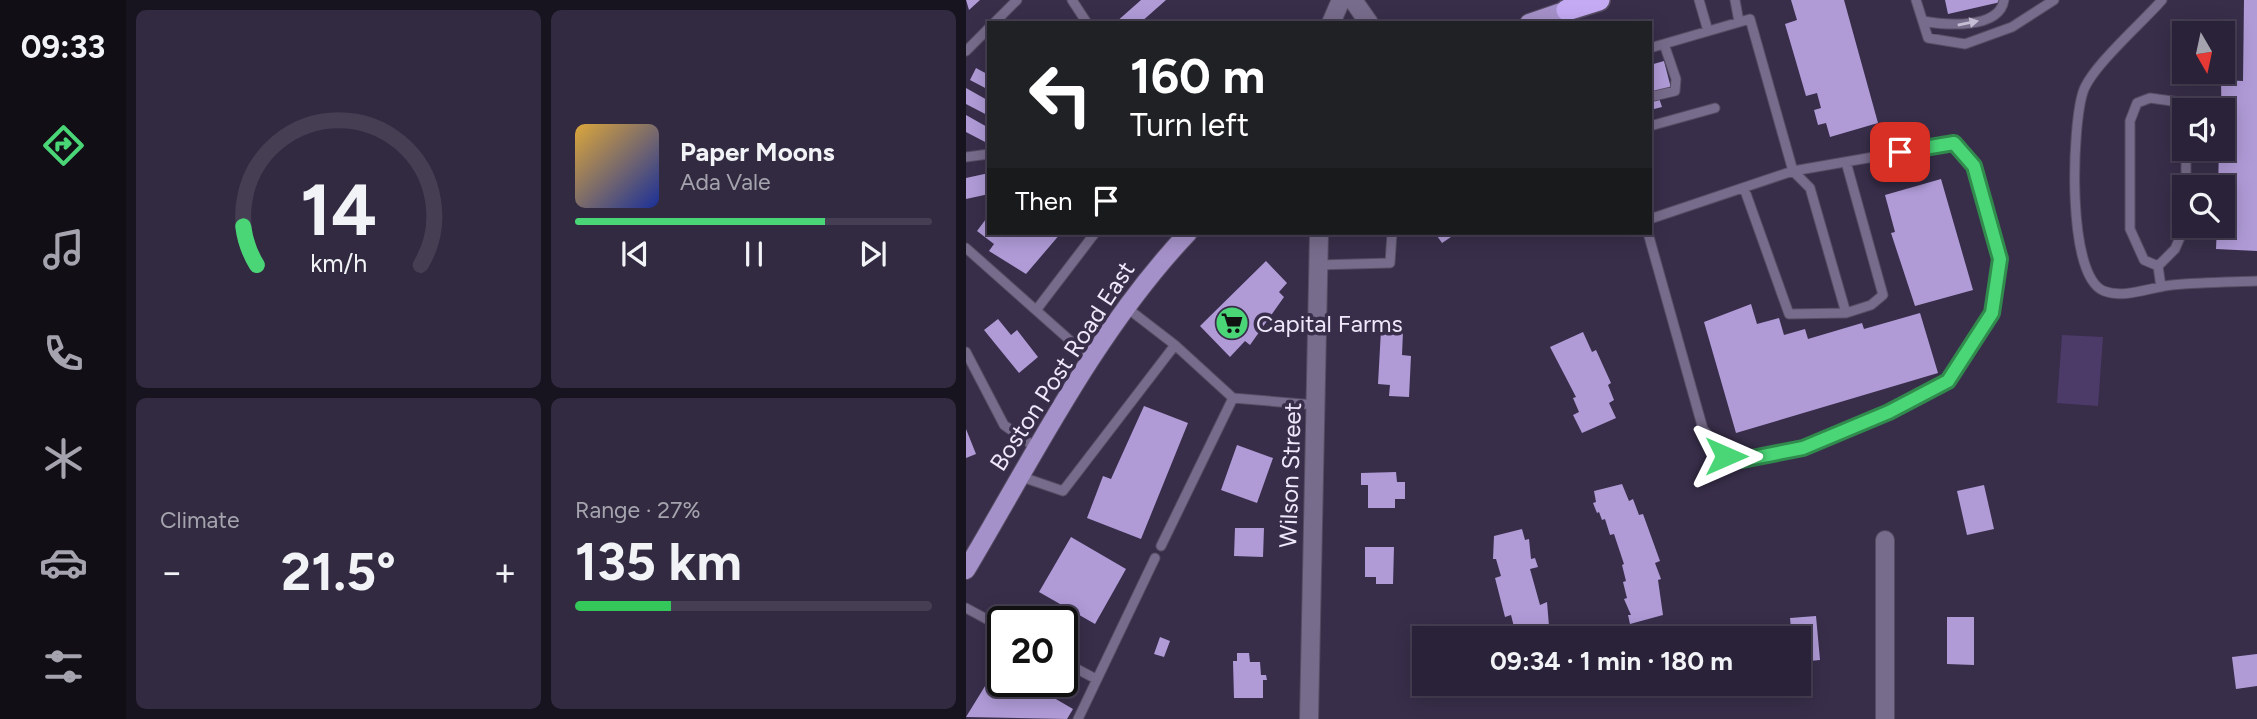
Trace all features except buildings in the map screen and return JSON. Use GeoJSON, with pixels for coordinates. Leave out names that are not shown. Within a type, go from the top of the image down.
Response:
{"type":"FeatureCollection","features":[{"type":"Feature","properties":{"kind":"highway"},"geometry":{"type":"LineString","coordinates":[[1569,16],[1599,0]]}},
{"type":"Feature","properties":{"kind":"main road"},"geometry":{"type":"LineString","coordinates":[[1540,21],[1569,16]]}},
{"type":"Feature","properties":{"kind":"main road","name":"Boston Post Road East"},"geometry":{"type":"LineString","coordinates":[[966,570],[1092,360],[1157,266],[1186,235]]}},
{"type":"Feature","properties":{"kind":"street"},"geometry":{"type":"LineString","coordinates":[[1332,21],[1341,0]]}},
{"type":"Feature","properties":{"kind":"street"},"geometry":{"type":"LineString","coordinates":[[1353,0],[1367,21]]}},
{"type":"Feature","properties":{"kind":"street","name":"Wilson Street"},"geometry":{"type":"LineString","coordinates":[[1309,719],[1317,405],[1318,235]]}},
{"type":"Feature","properties":{"kind":"street"},"geometry":{"type":"LineString","coordinates":[[1885,540],[1885,719]]}},
{"type":"Feature","properties":{"kind":"lane"},"geometry":{"type":"LineString","coordinates":[[996,21],[1017,0]]}},
{"type":"Feature","properties":{"kind":"lane"},"geometry":{"type":"LineString","coordinates":[[1072,0],[1086,21]]}},
{"type":"Feature","properties":{"kind":"lane"},"geometry":{"type":"LineString","coordinates":[[1699,0],[1708,31]]}},
{"type":"Feature","properties":{"kind":"lane"},"geometry":{"type":"LineString","coordinates":[[1735,0],[1739,22]]}},
{"type":"Feature","properties":{"kind":"lane"},"geometry":{"type":"LineString","coordinates":[[1916,0],[1928,38],[1965,44],[2012,27],[2054,0]]}},
{"type":"Feature","properties":{"kind":"lane"},"geometry":{"type":"LineString","coordinates":[[1923,21],[1952,26],[1990,18],[2003,6],[2004,0]]}},
{"type":"Feature","properties":{"kind":"lane"},"geometry":{"type":"LineString","coordinates":[[2162,0],[2096,71],[2083,92],[2077,144],[2076,215],[2082,262],[2092,281],[2103,291],[2123,293],[2161,287],[2257,281]]}},
{"type":"Feature","properties":{"kind":"lane"},"geometry":{"type":"LineString","coordinates":[[1652,47],[1750,19],[1793,171],[1810,188],[1846,313]]}},
{"type":"Feature","properties":{"kind":"lane"},"geometry":{"type":"LineString","coordinates":[[966,51],[987,30]]}},
{"type":"Feature","properties":{"kind":"lane"},"geometry":{"type":"LineString","coordinates":[[1652,97],[1675,91],[1676,79],[1664,44]]}},
{"type":"Feature","properties":{"kind":"lane"},"geometry":{"type":"LineString","coordinates":[[2158,266],[2144,260],[2130,229],[2130,121],[2137,103],[2150,97],[2172,101]]}},
{"type":"Feature","properties":{"kind":"lane"},"geometry":{"type":"LineString","coordinates":[[1652,124],[1715,107]]}},
{"type":"Feature","properties":{"kind":"lane"},"geometry":{"type":"LineString","coordinates":[[1649,235],[1703,429],[1726,456],[1742,460],[1803,448],[1889,412],[1948,381],[1992,313],[2000,259],[1974,166],[1954,143],[1793,171],[1652,218]]}},
{"type":"Feature","properties":{"kind":"lane"},"geometry":{"type":"LineString","coordinates":[[966,156],[987,154]]}},
{"type":"Feature","properties":{"kind":"lane"},"geometry":{"type":"LineString","coordinates":[[1744,188],[1788,314],[1846,313],[1871,304],[1883,295],[1846,162]]}},
{"type":"Feature","properties":{"kind":"lane"},"geometry":{"type":"LineString","coordinates":[[1037,309],[1093,235]]}},
{"type":"Feature","properties":{"kind":"lane"},"geometry":{"type":"LineString","coordinates":[[1318,265],[1390,263],[1392,235]]}},
{"type":"Feature","properties":{"kind":"lane"},"geometry":{"type":"LineString","coordinates":[[2158,266],[2175,249],[2180,238]]}},
{"type":"Feature","properties":{"kind":"lane"},"geometry":{"type":"LineString","coordinates":[[966,248],[1092,360]]}},
{"type":"Feature","properties":{"kind":"lane"},"geometry":{"type":"LineString","coordinates":[[2158,266],[2161,287]]}},
{"type":"Feature","properties":{"kind":"lane"},"geometry":{"type":"LineString","coordinates":[[1127,308],[1175,345],[1233,398],[1317,405]]}},
{"type":"Feature","properties":{"kind":"lane"},"geometry":{"type":"LineString","coordinates":[[1022,477],[1063,491],[1175,345]]}},
{"type":"Feature","properties":{"kind":"lane"},"geometry":{"type":"LineString","coordinates":[[966,352],[1004,425],[1038,449]]}},
{"type":"Feature","properties":{"kind":"lane"},"geometry":{"type":"LineString","coordinates":[[1161,547],[1233,398]]}},
{"type":"Feature","properties":{"kind":"lane"},"geometry":{"type":"LineString","coordinates":[[1078,719],[1155,558]]}},
{"type":"Feature","properties":{"kind":"lane"},"geometry":{"type":"LineString","coordinates":[[966,608],[987,619]]}},
{"type":"Feature","properties":{"kind":"lane"},"geometry":{"type":"LineString","coordinates":[[1078,669],[1096,679]]}},
{"type":"Feature","properties":{"kind":"shaded area"},"geometry":{"type":"Polygon","coordinates":[[[2062,335],[2103,337],[2098,406],[2057,403],[2062,335]]]}},
{"type":"Feature","properties":{"kind":"place","name":"Capital Farms"},"geometry":{"type":"Point","coordinates":[1232,323]}},
{"type":"Feature","properties":{"kind":"route"},"geometry":{"type":"LineString","coordinates":[[1726,456],[1742,460],[1803,448],[1889,412],[1948,381],[1992,313],[2000,259],[1974,166],[1954,143],[1900,152]]}}]}
